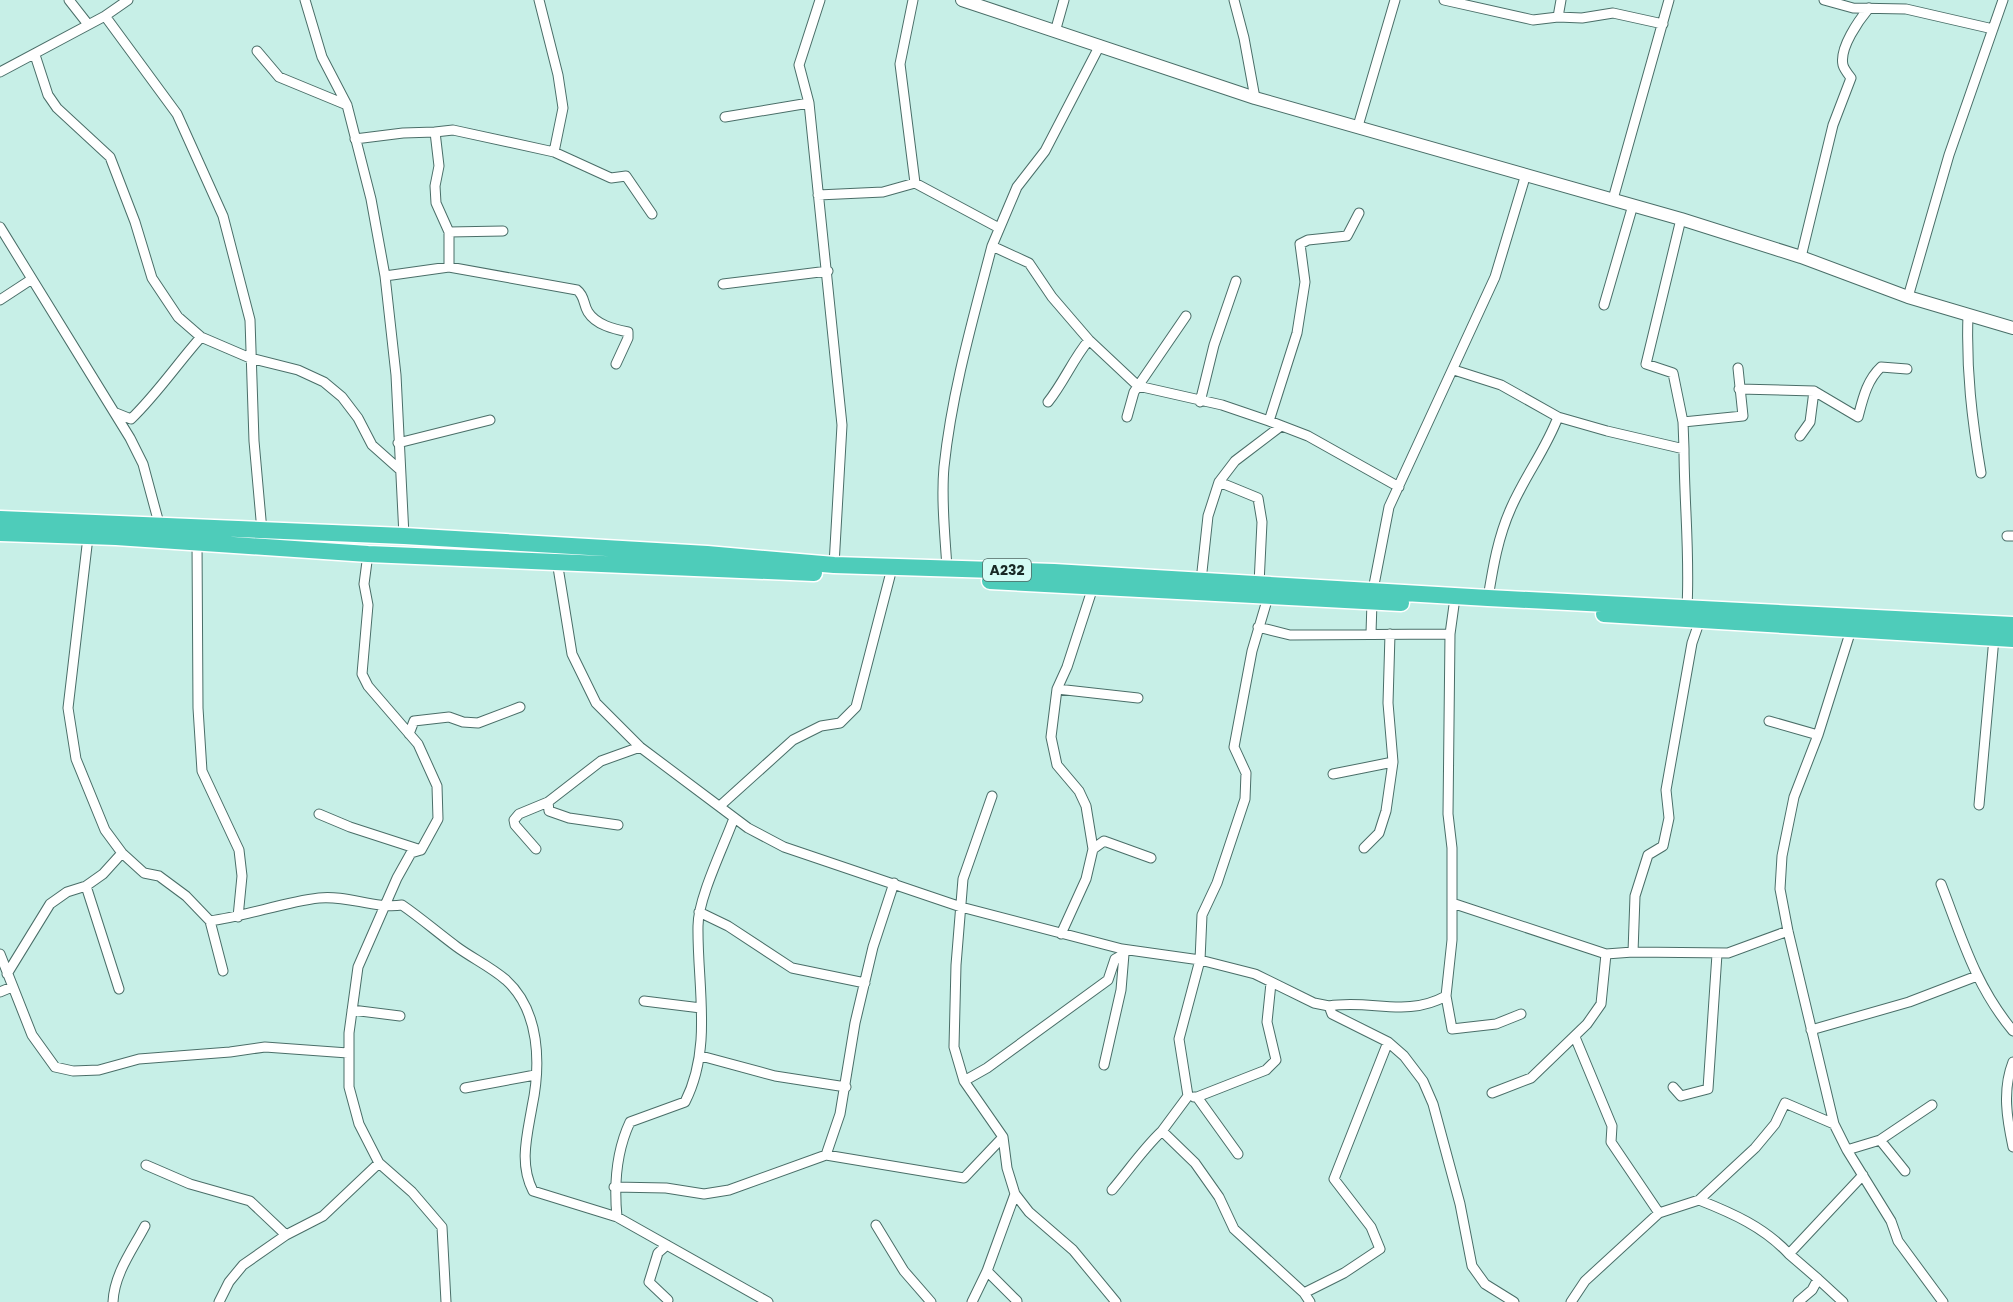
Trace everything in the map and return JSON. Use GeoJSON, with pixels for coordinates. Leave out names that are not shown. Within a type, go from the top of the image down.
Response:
{"type":"FeatureCollection","features":[{"type":"Feature","properties":{"kind":"highway","name":"A232"},"geometry":{"type":"LineString","coordinates":[[0,519],[404,536],[716,554],[834,565],[1054,572],[1201,581],[1263,590]]}},
{"type":"Feature","properties":{"kind":"highway","name":"A232"},"geometry":{"type":"LineString","coordinates":[[0,533],[197,542],[368,554],[1093,587],[1263,590],[1687,607],[1927,627],[2013,639]]}},
{"type":"Feature","properties":{"kind":"highway","name":"A232"},"geometry":{"type":"LineString","coordinates":[[1372,596],[1454,605],[1851,630],[2013,625]]}},
{"type":"Feature","properties":{"kind":"street"},"geometry":{"type":"LineString","coordinates":[[69,0],[87,24]]}},
{"type":"Feature","properties":{"kind":"street"},"geometry":{"type":"LineString","coordinates":[[0,72],[105,16],[128,0]]}},
{"type":"Feature","properties":{"kind":"street"},"geometry":{"type":"LineString","coordinates":[[306,0],[322,57],[346,105],[371,199],[385,276],[396,375],[404,536]]}},
{"type":"Feature","properties":{"kind":"street"},"geometry":{"type":"LineString","coordinates":[[539,0],[558,75],[563,108],[554,152]]}},
{"type":"Feature","properties":{"kind":"street"},"geometry":{"type":"LineString","coordinates":[[820,0],[800,65],[809,103],[842,425],[834,565]]}},
{"type":"Feature","properties":{"kind":"street"},"geometry":{"type":"LineString","coordinates":[[912,0],[900,64],[915,183]]}},
{"type":"Feature","properties":{"kind":"street"},"geometry":{"type":"LineString","coordinates":[[962,0],[1255,98],[1681,219],[1801,257],[1908,297],[2013,328]]}},
{"type":"Feature","properties":{"kind":"street"},"geometry":{"type":"LineString","coordinates":[[1055,32],[1064,0]]}},
{"type":"Feature","properties":{"kind":"street"},"geometry":{"type":"LineString","coordinates":[[1234,0],[1245,38],[1255,98]]}},
{"type":"Feature","properties":{"kind":"street"},"geometry":{"type":"LineString","coordinates":[[1358,126],[1395,0]]}},
{"type":"Feature","properties":{"kind":"street"},"geometry":{"type":"LineString","coordinates":[[1444,0],[1533,20],[1558,17],[1582,18],[1613,13],[1663,24]]}},
{"type":"Feature","properties":{"kind":"street"},"geometry":{"type":"LineString","coordinates":[[1558,17],[1561,0]]}},
{"type":"Feature","properties":{"kind":"street"},"geometry":{"type":"LineString","coordinates":[[1613,199],[1669,0]]}},
{"type":"Feature","properties":{"kind":"street"},"geometry":{"type":"LineString","coordinates":[[1824,0],[1853,8],[1906,9],[1993,29]]}},
{"type":"Feature","properties":{"kind":"street"},"geometry":{"type":"LineString","coordinates":[[1908,297],[1949,154],[2002,2],[2013,8]]}},
{"type":"Feature","properties":{"kind":"street"},"geometry":{"type":"LineString","coordinates":[[1801,257],[1833,126],[1851,78],[1843,65],[1843,56],[1856,23],[1869,8]]}},
{"type":"Feature","properties":{"kind":"street"},"geometry":{"type":"LineString","coordinates":[[105,16],[177,114],[219,205],[250,320],[250,358],[262,531]]}},
{"type":"Feature","properties":{"kind":"street"},"geometry":{"type":"LineString","coordinates":[[947,568],[944,469],[950,425],[959,372],[992,246],[1017,187],[1045,151],[1100,45]]}},
{"type":"Feature","properties":{"kind":"street"},"geometry":{"type":"LineString","coordinates":[[257,51],[279,77],[346,105]]}},
{"type":"Feature","properties":{"kind":"street"},"geometry":{"type":"LineString","coordinates":[[35,55],[48,95],[57,108],[110,157],[135,222],[152,278],[178,317],[201,337],[250,358],[298,370],[324,382],[342,397],[358,418],[372,445],[399,469]]}},
{"type":"Feature","properties":{"kind":"street"},"geometry":{"type":"LineString","coordinates":[[725,117],[809,103]]}},
{"type":"Feature","properties":{"kind":"street"},"geometry":{"type":"LineString","coordinates":[[355,140],[403,133],[453,130],[554,152],[611,178],[626,176],[652,214]]}},
{"type":"Feature","properties":{"kind":"street"},"geometry":{"type":"LineString","coordinates":[[435,132],[439,166],[435,186],[436,203],[449,232],[449,267]]}},
{"type":"Feature","properties":{"kind":"street"},"geometry":{"type":"LineString","coordinates":[[1371,633],[1372,596],[1389,507],[1495,277],[1526,174]]}},
{"type":"Feature","properties":{"kind":"street"},"geometry":{"type":"LineString","coordinates":[[818,195],[883,192],[915,183],[999,228]]}},
{"type":"Feature","properties":{"kind":"street"},"geometry":{"type":"LineString","coordinates":[[1604,305],[1633,205]]}},
{"type":"Feature","properties":{"kind":"street"},"geometry":{"type":"LineString","coordinates":[[1269,421],[1297,333],[1305,282],[1300,244],[1308,240],[1347,236],[1359,213]]}},
{"type":"Feature","properties":{"kind":"street"},"geometry":{"type":"LineString","coordinates":[[1681,219],[1646,364],[1673,373],[1683,422],[1689,575],[1687,607]]}},
{"type":"Feature","properties":{"kind":"street"},"geometry":{"type":"LineString","coordinates":[[0,227],[116,413],[143,464],[160,527]]}},
{"type":"Feature","properties":{"kind":"street"},"geometry":{"type":"LineString","coordinates":[[449,232],[502,231]]}},
{"type":"Feature","properties":{"kind":"street"},"geometry":{"type":"LineString","coordinates":[[992,246],[1029,263],[1052,297],[1089,339],[1138,386],[1200,402],[1222,405],[1308,436],[1399,487]]}},
{"type":"Feature","properties":{"kind":"street"},"geometry":{"type":"LineString","coordinates":[[385,276],[449,267],[577,290],[582,294],[592,316],[609,329],[628,332],[628,338],[616,364]]}},
{"type":"Feature","properties":{"kind":"street"},"geometry":{"type":"LineString","coordinates":[[723,284],[828,271]]}},
{"type":"Feature","properties":{"kind":"street"},"geometry":{"type":"LineString","coordinates":[[0,300],[33,279]]}},
{"type":"Feature","properties":{"kind":"street"},"geometry":{"type":"LineString","coordinates":[[1200,402],[1214,345],[1236,281]]}},
{"type":"Feature","properties":{"kind":"street"},"geometry":{"type":"LineString","coordinates":[[1968,315],[1966,364],[1970,410],[1981,474]]}},
{"type":"Feature","properties":{"kind":"street"},"geometry":{"type":"LineString","coordinates":[[1127,417],[1134,392],[1186,316]]}},
{"type":"Feature","properties":{"kind":"street"},"geometry":{"type":"LineString","coordinates":[[116,413],[131,418],[154,398],[170,373],[201,337]]}},
{"type":"Feature","properties":{"kind":"street"},"geometry":{"type":"LineString","coordinates":[[1048,402],[1089,339]]}},
{"type":"Feature","properties":{"kind":"street"},"geometry":{"type":"LineString","coordinates":[[1739,389],[1814,391],[1858,417],[1867,385],[1881,367],[1907,369]]}},
{"type":"Feature","properties":{"kind":"street"},"geometry":{"type":"LineString","coordinates":[[1683,422],[1743,416],[1738,368]]}},
{"type":"Feature","properties":{"kind":"street"},"geometry":{"type":"LineString","coordinates":[[1454,370],[1501,385],[1558,417],[1607,432],[1684,449]]}},
{"type":"Feature","properties":{"kind":"street"},"geometry":{"type":"LineString","coordinates":[[1800,436],[1810,422],[1814,391]]}},
{"type":"Feature","properties":{"kind":"street"},"geometry":{"type":"LineString","coordinates":[[1488,598],[1497,546],[1511,508],[1549,442],[1558,417]]}},
{"type":"Feature","properties":{"kind":"street"},"geometry":{"type":"LineString","coordinates":[[398,443],[490,420]]}},
{"type":"Feature","properties":{"kind":"street"},"geometry":{"type":"LineString","coordinates":[[1201,581],[1208,516],[1219,482],[1235,461],[1281,426]]}},
{"type":"Feature","properties":{"kind":"street"},"geometry":{"type":"LineString","coordinates":[[1219,482],[1258,498],[1262,522],[1263,590],[1258,627],[1234,747],[1246,773],[1245,799],[1217,883],[1202,915],[1200,960],[1179,1039],[1193,1097],[1238,1154]]}},
{"type":"Feature","properties":{"kind":"street"},"geometry":{"type":"LineString","coordinates":[[88,537],[68,708],[76,759],[105,830],[122,853],[144,873],[159,876],[186,896],[210,921],[223,971]]}},
{"type":"Feature","properties":{"kind":"street"},"geometry":{"type":"LineString","coordinates":[[197,542],[198,708],[202,771],[239,850],[242,876],[238,917]]}},
{"type":"Feature","properties":{"kind":"street"},"geometry":{"type":"LineString","coordinates":[[368,554],[364,584],[368,604],[362,674],[368,687],[409,734],[427,760],[437,786],[438,819],[422,850],[411,853],[358,967],[348,1053],[349,1087],[359,1124],[379,1163],[412,1192],[442,1227],[446,1302]]}},
{"type":"Feature","properties":{"kind":"street"},"geometry":{"type":"LineString","coordinates":[[557,561],[572,654],[596,703],[640,747],[721,805],[734,818],[784,847],[961,907],[1123,952],[1200,960],[1255,974],[1314,1003],[1329,1006],[1350,1004],[1408,1007],[1429,1005],[1446,996]]}},
{"type":"Feature","properties":{"kind":"street"},"geometry":{"type":"LineString","coordinates":[[721,805],[793,740],[821,726],[840,723],[856,707],[890,576]]}},
{"type":"Feature","properties":{"kind":"street"},"geometry":{"type":"LineString","coordinates":[[1061,934],[1086,879],[1093,849],[1086,806],[1079,791],[1057,765],[1051,737],[1057,689],[1068,668],[1093,587]]}},
{"type":"Feature","properties":{"kind":"street"},"geometry":{"type":"LineString","coordinates":[[1454,605],[1450,634],[1448,814],[1452,848],[1452,940],[1446,996],[1452,1029],[1496,1024],[1521,1014]]}},
{"type":"Feature","properties":{"kind":"street"},"geometry":{"type":"LineString","coordinates":[[1633,952],[1635,896],[1648,855],[1663,846],[1669,818],[1666,790],[1692,644],[1700,620]]}},
{"type":"Feature","properties":{"kind":"street"},"geometry":{"type":"LineString","coordinates":[[1258,627],[1290,635],[1450,634]]}},
{"type":"Feature","properties":{"kind":"street"},"geometry":{"type":"LineString","coordinates":[[1851,630],[1818,735],[1794,797],[1782,856],[1780,889],[1834,1124],[1847,1150],[1892,1221],[1898,1241],[1943,1302]]}},
{"type":"Feature","properties":{"kind":"street"},"geometry":{"type":"LineString","coordinates":[[1364,848],[1379,833],[1386,811],[1393,762],[1388,703],[1390,634]]}},
{"type":"Feature","properties":{"kind":"street"},"geometry":{"type":"LineString","coordinates":[[1979,806],[1994,638]]}},
{"type":"Feature","properties":{"kind":"street"},"geometry":{"type":"LineString","coordinates":[[1057,689],[1138,698]]}},
{"type":"Feature","properties":{"kind":"street"},"geometry":{"type":"LineString","coordinates":[[409,734],[414,721],[449,717],[463,722],[478,723],[520,707]]}},
{"type":"Feature","properties":{"kind":"street"},"geometry":{"type":"LineString","coordinates":[[1769,721],[1818,735]]}},
{"type":"Feature","properties":{"kind":"street"},"geometry":{"type":"LineString","coordinates":[[536,849],[515,825],[514,820],[519,814],[548,802],[601,761],[640,747]]}},
{"type":"Feature","properties":{"kind":"street"},"geometry":{"type":"LineString","coordinates":[[1333,774],[1393,762]]}},
{"type":"Feature","properties":{"kind":"street"},"geometry":{"type":"LineString","coordinates":[[992,796],[963,879],[956,965],[954,1047],[964,1081],[1003,1137],[1007,1168],[1015,1194],[1029,1212],[1072,1250],[1116,1302]]}},
{"type":"Feature","properties":{"kind":"street"},"geometry":{"type":"LineString","coordinates":[[548,802],[549,811],[569,818],[618,825]]}},
{"type":"Feature","properties":{"kind":"street"},"geometry":{"type":"LineString","coordinates":[[319,814],[350,827],[422,850]]}},
{"type":"Feature","properties":{"kind":"street"},"geometry":{"type":"LineString","coordinates":[[617,1217],[614,1187],[625,1133],[630,1122],[685,1102],[692,1089],[701,1056],[699,912],[734,818]]}},
{"type":"Feature","properties":{"kind":"street"},"geometry":{"type":"LineString","coordinates":[[1093,849],[1104,841],[1151,858]]}},
{"type":"Feature","properties":{"kind":"street"},"geometry":{"type":"LineString","coordinates":[[7,974],[50,904],[67,892],[86,886],[104,874],[122,853]]}},
{"type":"Feature","properties":{"kind":"street"},"geometry":{"type":"LineString","coordinates":[[826,1155],[846,1087],[855,1023],[884,907],[894,883]]}},
{"type":"Feature","properties":{"kind":"street"},"geometry":{"type":"LineString","coordinates":[[1941,884],[1977,976],[1991,1005],[2013,1031]]}},
{"type":"Feature","properties":{"kind":"street"},"geometry":{"type":"LineString","coordinates":[[86,886],[119,989]]}},
{"type":"Feature","properties":{"kind":"street"},"geometry":{"type":"LineString","coordinates":[[210,921],[321,898],[343,898],[385,907],[402,905],[457,947],[506,980],[528,1006],[535,1034],[535,1095],[524,1161],[525,1173],[533,1191],[617,1217],[768,1302]]}},
{"type":"Feature","properties":{"kind":"street"},"geometry":{"type":"LineString","coordinates":[[1452,903],[1606,954],[1728,953],[1788,931]]}},
{"type":"Feature","properties":{"kind":"street"},"geometry":{"type":"LineString","coordinates":[[699,912],[728,926],[792,968],[865,983]]}},
{"type":"Feature","properties":{"kind":"street"},"geometry":{"type":"LineString","coordinates":[[964,1081],[987,1068],[1108,980],[1115,960],[1123,952]]}},
{"type":"Feature","properties":{"kind":"street"},"geometry":{"type":"LineString","coordinates":[[1104,1065],[1121,990],[1123,952]]}},
{"type":"Feature","properties":{"kind":"street"},"geometry":{"type":"LineString","coordinates":[[0,954],[39,1048],[55,1067],[74,1071],[99,1070],[139,1059],[265,1047],[348,1053]]}},
{"type":"Feature","properties":{"kind":"street"},"geometry":{"type":"LineString","coordinates":[[1492,1093],[1531,1078],[1575,1037],[1601,1004],[1606,954]]}},
{"type":"Feature","properties":{"kind":"street"},"geometry":{"type":"LineString","coordinates":[[1673,1088],[1681,1096],[1708,1089],[1717,954]]}},
{"type":"Feature","properties":{"kind":"street"},"geometry":{"type":"LineString","coordinates":[[1811,1030],[1909,1002],[1977,976]]}},
{"type":"Feature","properties":{"kind":"street"},"geometry":{"type":"LineString","coordinates":[[1112,1190],[1132,1167],[1140,1152],[1193,1097],[1266,1070],[1276,1060],[1267,1022],[1272,983]]}},
{"type":"Feature","properties":{"kind":"street"},"geometry":{"type":"LineString","coordinates":[[0,992],[12,987]]}},
{"type":"Feature","properties":{"kind":"street"},"geometry":{"type":"LineString","coordinates":[[644,1001],[701,1008]]}},
{"type":"Feature","properties":{"kind":"street"},"geometry":{"type":"LineString","coordinates":[[1329,1006],[1332,1014],[1388,1042],[1404,1056],[1423,1081],[1433,1104],[1460,1204],[1472,1266],[1485,1284],[1514,1302]]}},
{"type":"Feature","properties":{"kind":"street"},"geometry":{"type":"LineString","coordinates":[[352,1010],[400,1016]]}},
{"type":"Feature","properties":{"kind":"street"},"geometry":{"type":"LineString","coordinates":[[1575,1037],[1612,1126],[1611,1142],[1659,1213]]}},
{"type":"Feature","properties":{"kind":"street"},"geometry":{"type":"LineString","coordinates":[[1304,1293],[1344,1273],[1380,1249],[1371,1227],[1334,1179],[1388,1042]]}},
{"type":"Feature","properties":{"kind":"street"},"geometry":{"type":"LineString","coordinates":[[701,1056],[786,1078],[846,1087]]}},
{"type":"Feature","properties":{"kind":"street"},"geometry":{"type":"LineString","coordinates":[[2013,1062],[2007,1085],[2007,1112],[2013,1147]]}},
{"type":"Feature","properties":{"kind":"street"},"geometry":{"type":"LineString","coordinates":[[465,1088],[535,1075]]}},
{"type":"Feature","properties":{"kind":"street"},"geometry":{"type":"LineString","coordinates":[[1570,1302],[1585,1281],[1659,1213],[1699,1200],[1755,1148],[1775,1124],[1785,1103],[1834,1124]]}},
{"type":"Feature","properties":{"kind":"street"},"geometry":{"type":"LineString","coordinates":[[1847,1150],[1880,1140],[1932,1105]]}},
{"type":"Feature","properties":{"kind":"street"},"geometry":{"type":"LineString","coordinates":[[1162,1131],[1195,1163],[1219,1197],[1234,1229],[1311,1302]]}},
{"type":"Feature","properties":{"kind":"street"},"geometry":{"type":"LineString","coordinates":[[614,1187],[666,1188],[704,1194],[729,1190],[826,1155],[964,1178],[1003,1137]]}},
{"type":"Feature","properties":{"kind":"street"},"geometry":{"type":"LineString","coordinates":[[1880,1140],[1905,1171]]}},
{"type":"Feature","properties":{"kind":"street"},"geometry":{"type":"LineString","coordinates":[[219,1302],[229,1282],[243,1265],[286,1235],[323,1216],[379,1163]]}},
{"type":"Feature","properties":{"kind":"street"},"geometry":{"type":"LineString","coordinates":[[146,1165],[190,1184],[250,1201],[286,1235]]}},
{"type":"Feature","properties":{"kind":"street"},"geometry":{"type":"LineString","coordinates":[[1789,1254],[1863,1175]]}},
{"type":"Feature","properties":{"kind":"street"},"geometry":{"type":"LineString","coordinates":[[972,1302],[987,1271],[1015,1194]]}},
{"type":"Feature","properties":{"kind":"street"},"geometry":{"type":"LineString","coordinates":[[1699,1200],[1773,1237],[1843,1302]]}},
{"type":"Feature","properties":{"kind":"street"},"geometry":{"type":"LineString","coordinates":[[876,1225],[904,1271],[931,1302]]}},
{"type":"Feature","properties":{"kind":"street"},"geometry":{"type":"LineString","coordinates":[[113,1302],[113,1291],[120,1273],[146,1226]]}},
{"type":"Feature","properties":{"kind":"street"},"geometry":{"type":"LineString","coordinates":[[667,1245],[658,1253],[650,1282],[668,1300]]}},
{"type":"Feature","properties":{"kind":"street"},"geometry":{"type":"LineString","coordinates":[[987,1271],[1017,1301]]}},
{"type":"Feature","properties":{"kind":"street"},"geometry":{"type":"LineString","coordinates":[[1798,1302],[1812,1290],[1818,1279]]}}]}
